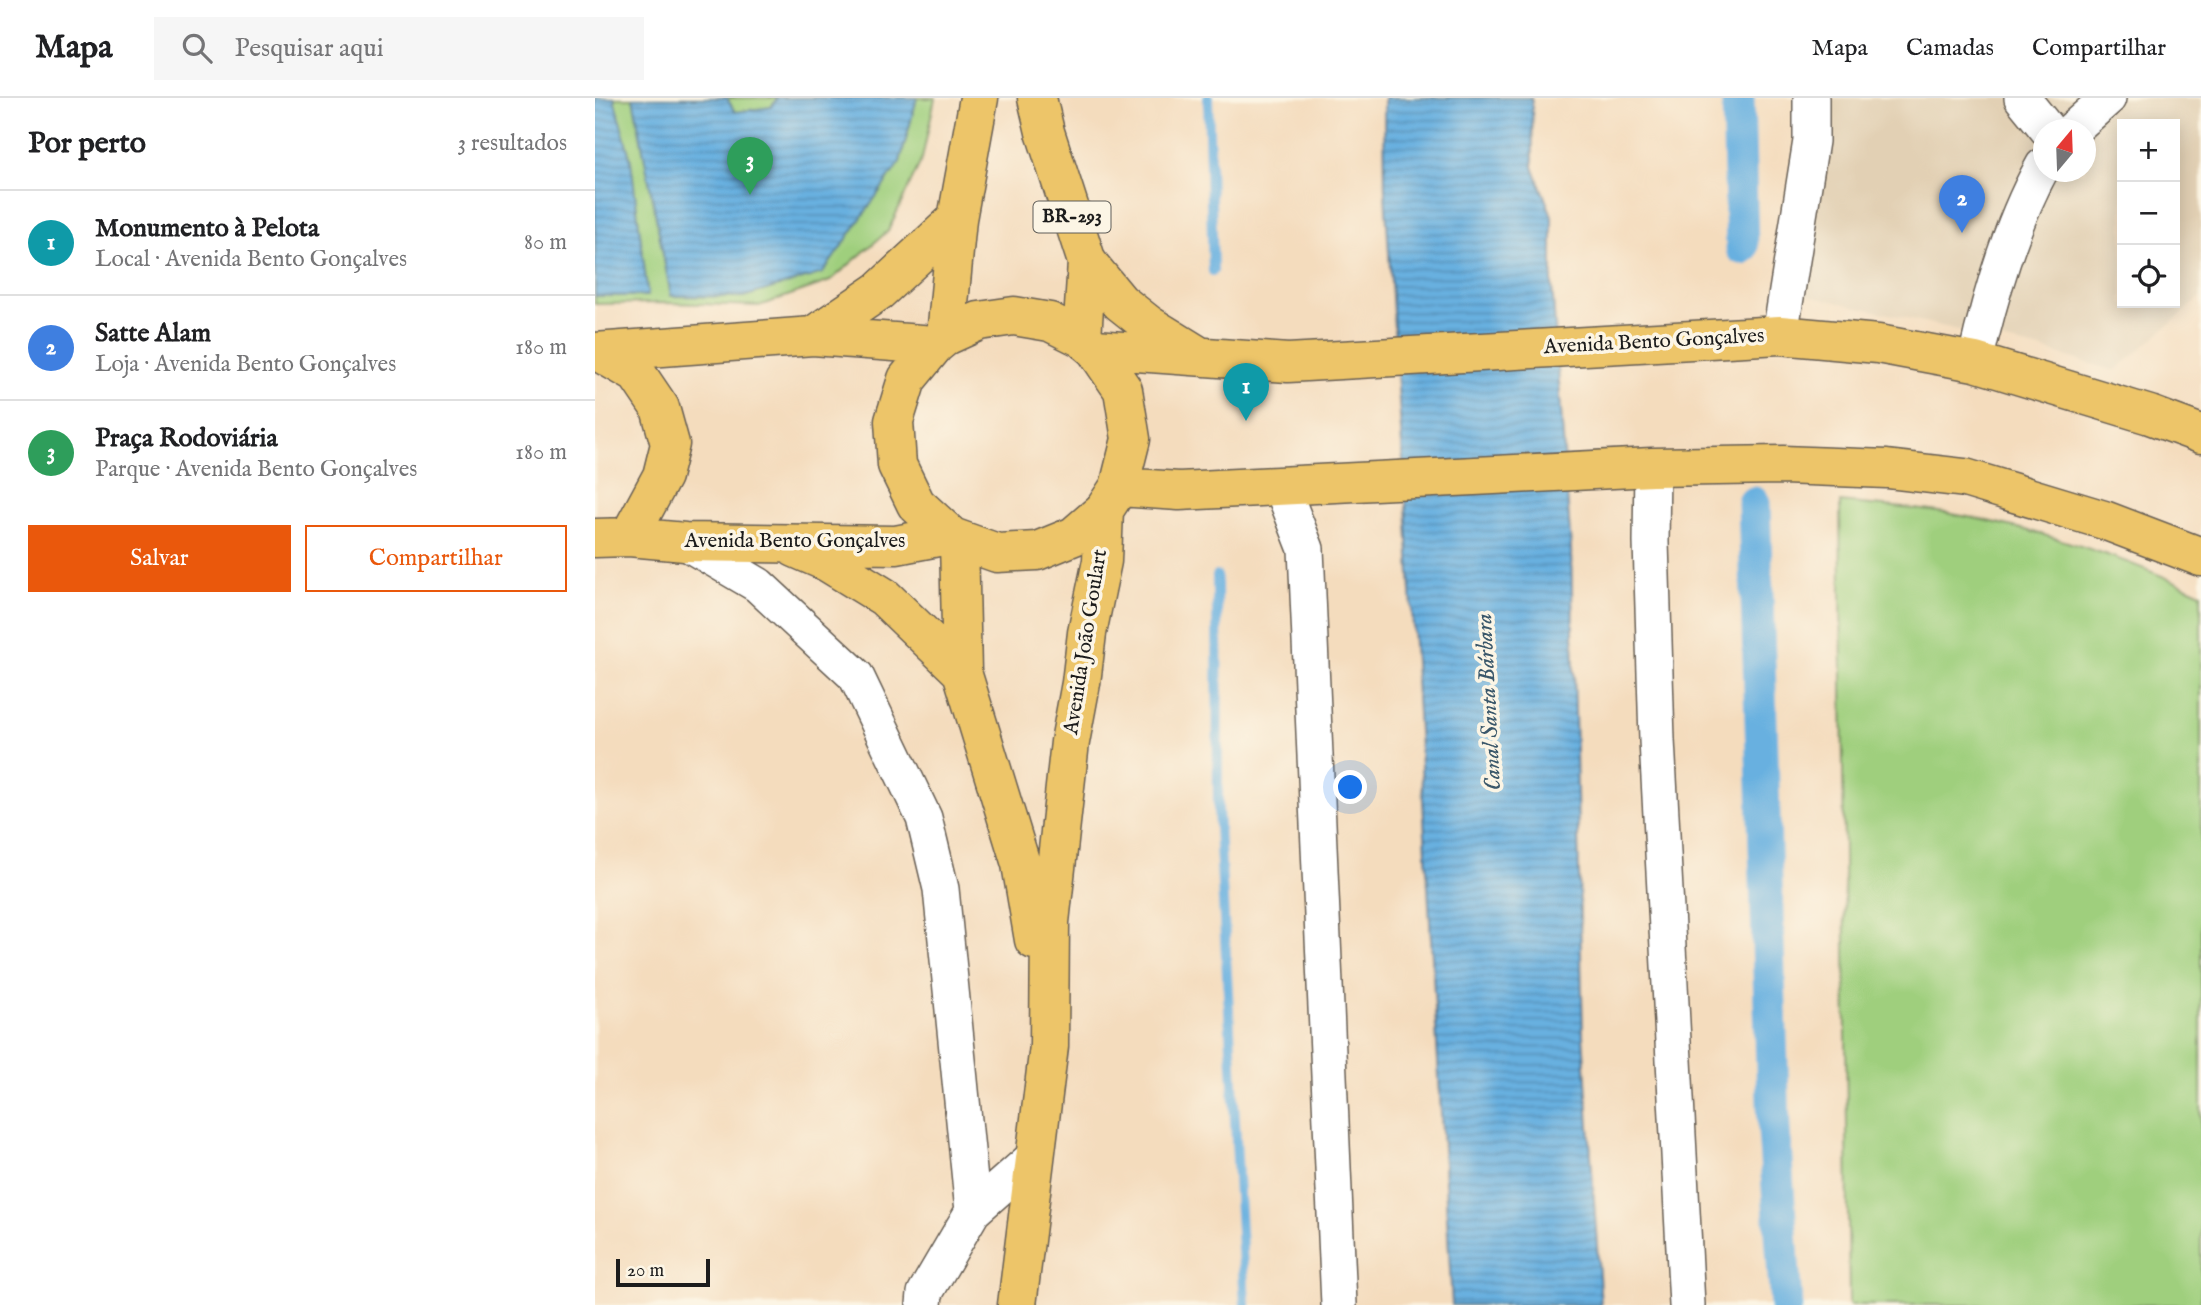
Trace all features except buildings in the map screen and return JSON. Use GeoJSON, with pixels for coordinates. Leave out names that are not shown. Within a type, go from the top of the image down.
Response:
{"type":"FeatureCollection","features":[{"type":"Feature","properties":{"kind":"main road"},"geometry":{"type":"LineString","coordinates":[[954,538],[916,504],[897,465],[894,421],[907,379],[940,340],[957,219],[979,98]]}},
{"type":"Feature","properties":{"kind":"main road","name":"BR-293"},"geometry":{"type":"LineString","coordinates":[[1037,98],[1045,132],[1087,262],[1088,344]]}},
{"type":"Feature","properties":{"kind":"main road"},"geometry":{"type":"LineString","coordinates":[[813,336],[879,291],[957,219]]}},
{"type":"Feature","properties":{"kind":"main road"},"geometry":{"type":"LineString","coordinates":[[1087,262],[1120,302],[1149,326],[1201,357]]}},
{"type":"Feature","properties":{"kind":"main road","name":"Avenida Bento Gonçalves"},"geometry":{"type":"LineString","coordinates":[[597,352],[813,336],[940,340],[979,321],[1014,316],[1050,322],[1088,344],[1201,357],[1288,363],[1780,335],[1878,344],[1975,362],[2150,415],[2201,434]]}},
{"type":"Feature","properties":{"kind":"main road","name":"Avenida João Goulart"},"geometry":{"type":"LineString","coordinates":[[1017,1305],[1049,1046],[1050,922],[1057,847],[1087,633],[1111,499],[1131,439],[1123,390],[1088,344]]}},
{"type":"Feature","properties":{"kind":"main road"},"geometry":{"type":"LineString","coordinates":[[597,352],[637,374],[660,408],[670,444],[662,476],[612,537]]}},
{"type":"Feature","properties":{"kind":"main road"},"geometry":{"type":"LineString","coordinates":[[1111,499],[1179,491],[1634,468],[1783,465],[1887,469],[1965,478],[2104,520],[2201,557]]}},
{"type":"Feature","properties":{"kind":"main road","name":"Avenida Bento Gonçalves"},"geometry":{"type":"LineString","coordinates":[[612,537],[685,542],[896,545],[954,538],[997,552],[1037,551],[1074,537],[1111,499]]}},
{"type":"Feature","properties":{"kind":"main road","name":"Avenida João Goulart"},"geometry":{"type":"LineString","coordinates":[[954,538],[962,672],[1021,864],[1049,1046]]}},
{"type":"Feature","properties":{"kind":"main road"},"geometry":{"type":"LineString","coordinates":[[787,544],[827,562],[884,597],[962,672]]}},
{"type":"Feature","properties":{"kind":"street"},"geometry":{"type":"LineString","coordinates":[[1780,335],[1811,141],[1811,98]]}},
{"type":"Feature","properties":{"kind":"street"},"geometry":{"type":"LineString","coordinates":[[2022,98],[2039,119]]}},
{"type":"Feature","properties":{"kind":"street"},"geometry":{"type":"LineString","coordinates":[[2084,119],[2108,98]]}},
{"type":"Feature","properties":{"kind":"street"},"geometry":{"type":"LineString","coordinates":[[1975,362],[1984,324],[2026,196],[2034,182]]}},
{"type":"Feature","properties":{"kind":"street"},"geometry":{"type":"LineString","coordinates":[[1634,468],[1651,542],[1657,740],[1687,1305]]}},
{"type":"Feature","properties":{"kind":"street"},"geometry":{"type":"LineString","coordinates":[[1293,485],[1306,549],[1339,1305]]}},
{"type":"Feature","properties":{"kind":"street"},"geometry":{"type":"LineString","coordinates":[[685,542],[758,584],[856,676],[924,818],[941,889],[973,1211]]}},
{"type":"Feature","properties":{"kind":"street"},"geometry":{"type":"LineString","coordinates":[[924,1305],[925,1293],[973,1211],[1034,1157]]}},
{"type":"Feature","properties":{"kind":"shaded area"},"geometry":{"type":"Polygon","coordinates":[[[1802,98],[2201,98],[2201,297],[2115,371],[2041,349],[1802,294],[1802,98]]]}},
{"type":"Feature","properties":{"kind":"green space"},"geometry":{"type":"Polygon","coordinates":[[[595,98],[935,98],[922,159],[888,231],[830,281],[759,306],[595,304],[595,98]]]}},
{"type":"Feature","properties":{"kind":"green space"},"geometry":{"type":"Polygon","coordinates":[[[1840,502],[1938,512],[2048,536],[2110,556],[2201,593],[2201,1305],[1849,1305],[1840,502]]]}},
{"type":"Feature","properties":{"kind":"water"},"geometry":{"type":"Polygon","coordinates":[[[595,98],[614,98],[631,161],[648,296],[595,296],[595,98]]]}},
{"type":"Feature","properties":{"kind":"water"},"geometry":{"type":"Polygon","coordinates":[[[633,98],[727,98],[735,112],[771,107],[777,98],[917,98],[900,162],[823,273],[743,297],[671,296],[633,98]]]}},
{"type":"Feature","properties":{"kind":"water","name":"Canal Santa Bárbara"},"geometry":{"type":"Polygon","coordinates":[[[1384,98],[1532,98],[1533,167],[1552,216],[1552,285],[1571,548],[1583,1035],[1601,1305],[1452,1305],[1406,505],[1385,194],[1384,98]]]}},
{"type":"Feature","properties":{"kind":"waterway"},"geometry":{"type":"LineString","coordinates":[[1208,98],[1213,271]]}},
{"type":"Feature","properties":{"kind":"waterway"},"geometry":{"type":"LineString","coordinates":[[1738,98],[1742,248]]}},
{"type":"Feature","properties":{"kind":"waterway"},"geometry":{"type":"LineString","coordinates":[[1754,503],[1774,1130],[1786,1305]]}},
{"type":"Feature","properties":{"kind":"waterway"},"geometry":{"type":"LineString","coordinates":[[1217,576],[1218,809],[1245,1305]]}},
{"type":"Feature","properties":{"kind":"place","name":"Praça Rodoviária"},"geometry":{"type":"Point","coordinates":[750,195]}},
{"type":"Feature","properties":{"kind":"place","name":"Satte Alam"},"geometry":{"type":"Point","coordinates":[1962,233]}},
{"type":"Feature","properties":{"kind":"place","name":"Monumento à Pelota"},"geometry":{"type":"Point","coordinates":[1246,421]}}]}
